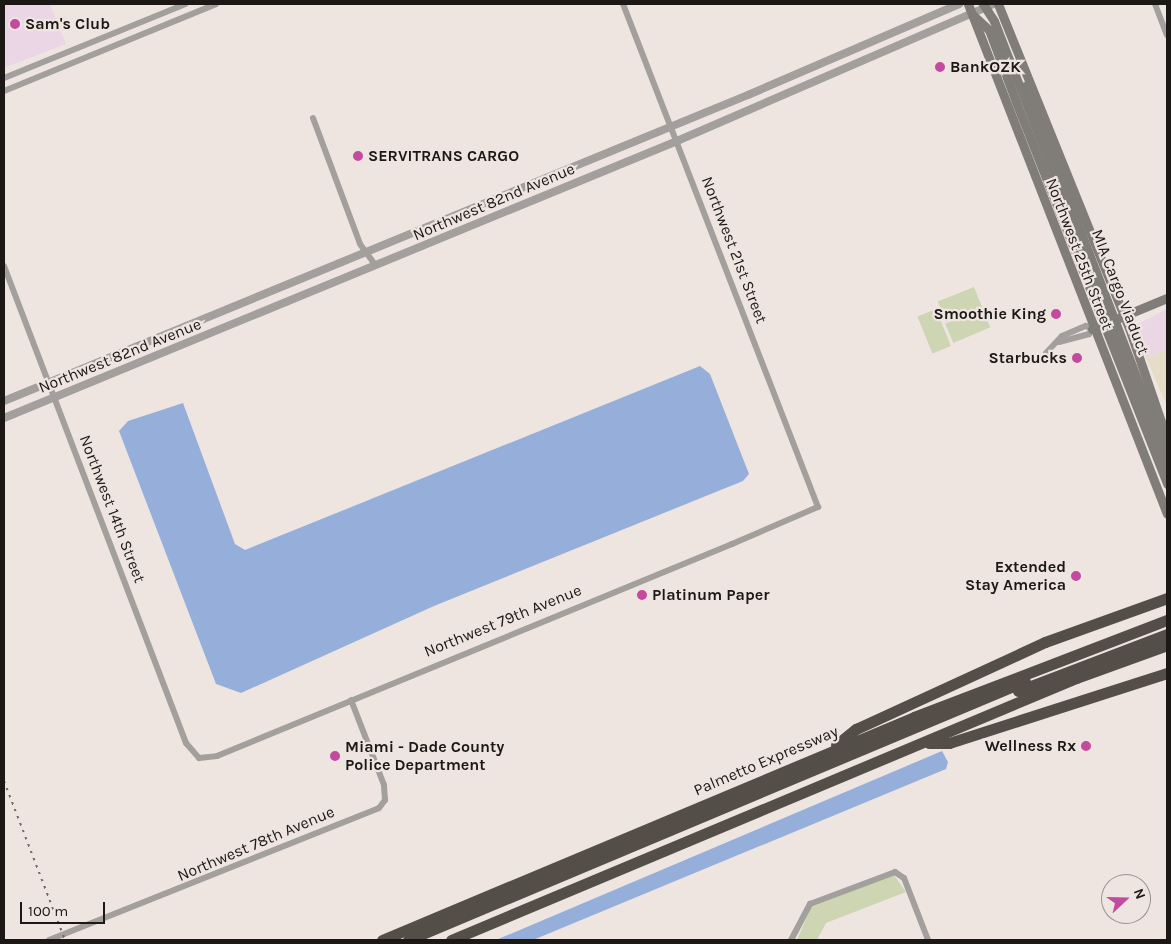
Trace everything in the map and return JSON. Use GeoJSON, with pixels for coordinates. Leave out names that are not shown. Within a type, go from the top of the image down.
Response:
{"type":"FeatureCollection","features":[{"type":"Feature","properties":{"kind":"highway"},"geometry":{"type":"LineString","coordinates":[[825,753],[856,729],[1019,654],[1167,598]]}},
{"type":"Feature","properties":{"kind":"highway","name":"Palmetto Expressway"},"geometry":{"type":"LineString","coordinates":[[382,940],[825,753],[1167,620]]}},
{"type":"Feature","properties":{"kind":"highway"},"geometry":{"type":"LineString","coordinates":[[408,940],[934,718],[1167,628]]}},
{"type":"Feature","properties":{"kind":"highway"},"geometry":{"type":"LineString","coordinates":[[424,940],[1040,681],[1167,634]]}},
{"type":"Feature","properties":{"kind":"highway"},"geometry":{"type":"LineString","coordinates":[[451,940],[922,744],[1167,645]]}},
{"type":"Feature","properties":{"kind":"highway"},"geometry":{"type":"LineString","coordinates":[[922,744],[949,743],[1167,673]]}},
{"type":"Feature","properties":{"kind":"main road","name":"Northwest 25th Street"},"geometry":{"type":"LineString","coordinates":[[968,4],[1092,328],[1167,514]]}},
{"type":"Feature","properties":{"kind":"main road","name":"Northwest 25th Street"},"geometry":{"type":"LineString","coordinates":[[998,4],[1123,316],[1167,439]]}},
{"type":"Feature","properties":{"kind":"main road"},"geometry":{"type":"LineString","coordinates":[[998,4],[1032,107]]}},
{"type":"Feature","properties":{"kind":"main road"},"geometry":{"type":"LineString","coordinates":[[987,5],[1108,322],[1167,465]]}},
{"type":"Feature","properties":{"kind":"main road","name":"MIA Cargo Viaduct"},"geometry":{"type":"LineString","coordinates":[[972,14],[988,30],[1167,484]]}},
{"type":"Feature","properties":{"kind":"main road"},"geometry":{"type":"LineString","coordinates":[[1022,94],[1032,107]]}},
{"type":"Feature","properties":{"kind":"main road","name":"MIA Cargo Viaduct"},"geometry":{"type":"LineString","coordinates":[[1032,107],[1167,456]]}},
{"type":"Feature","properties":{"kind":"main road"},"geometry":{"type":"LineString","coordinates":[[1092,328],[1167,298]]}},
{"type":"Feature","properties":{"kind":"street"},"geometry":{"type":"LineString","coordinates":[[4,78],[185,4]]}},
{"type":"Feature","properties":{"kind":"street"},"geometry":{"type":"LineString","coordinates":[[4,90],[216,4]]}},
{"type":"Feature","properties":{"kind":"street","name":"Northwest 21st Street"},"geometry":{"type":"LineString","coordinates":[[623,4],[818,507]]}},
{"type":"Feature","properties":{"kind":"street","name":"Northwest 82nd Avenue"},"geometry":{"type":"LineString","coordinates":[[4,401],[366,253],[959,4]]}},
{"type":"Feature","properties":{"kind":"street"},"geometry":{"type":"LineString","coordinates":[[1155,4],[1167,35]]}},
{"type":"Feature","properties":{"kind":"street","name":"Northwest 82nd Avenue"},"geometry":{"type":"LineString","coordinates":[[4,418],[677,141],[972,14],[987,5]]}},
{"type":"Feature","properties":{"kind":"street"},"geometry":{"type":"LineString","coordinates":[[828,60],[833,74]]}},
{"type":"Feature","properties":{"kind":"street"},"geometry":{"type":"LineString","coordinates":[[13,74],[17,85]]}},
{"type":"Feature","properties":{"kind":"street"},"geometry":{"type":"LineString","coordinates":[[312,118],[366,253],[376,266]]}},
{"type":"Feature","properties":{"kind":"street","name":"Northwest 14th Street"},"geometry":{"type":"LineString","coordinates":[[4,266],[186,743],[199,758]]}},
{"type":"Feature","properties":{"kind":"street"},"geometry":{"type":"LineString","coordinates":[[1046,353],[1059,342],[1062,336],[1086,326],[1092,328]]}},
{"type":"Feature","properties":{"kind":"street","name":"Northwest 79th Avenue"},"geometry":{"type":"LineString","coordinates":[[199,758],[217,756],[818,507]]}},
{"type":"Feature","properties":{"kind":"street","name":"Northwest 78th Avenue"},"geometry":{"type":"LineString","coordinates":[[49,940],[379,808],[385,800],[384,785],[351,700]]}},
{"type":"Feature","properties":{"kind":"street"},"geometry":{"type":"LineString","coordinates":[[791,940],[810,904],[895,872],[904,878],[928,940]]}},
{"type":"Feature","properties":{"kind":"shaded area"},"geometry":{"type":"Polygon","coordinates":[[[4,4],[50,4],[66,44],[4,68],[4,4]]]}},
{"type":"Feature","properties":{"kind":"shaded area"},"geometry":{"type":"Polygon","coordinates":[[[1167,309],[1167,349],[1146,358],[1134,326],[1167,309]]]}},
{"type":"Feature","properties":{"kind":"shaded area"},"geometry":{"type":"Polygon","coordinates":[[[1167,349],[1167,406],[1146,358],[1167,349]]]}},
{"type":"Feature","properties":{"kind":"green space"},"geometry":{"type":"Polygon","coordinates":[[[974,287],[982,307],[946,322],[938,302],[974,287]]]}},
{"type":"Feature","properties":{"kind":"green space"},"geometry":{"type":"Polygon","coordinates":[[[982,308],[990,327],[953,343],[945,324],[982,308]]]}},
{"type":"Feature","properties":{"kind":"green space"},"geometry":{"type":"Polygon","coordinates":[[[936,309],[951,346],[932,354],[917,316],[936,309]]]}},
{"type":"Feature","properties":{"kind":"green space"},"geometry":{"type":"Polygon","coordinates":[[[894,875],[906,892],[826,923],[817,940],[797,940],[811,907],[894,875]]]}},
{"type":"Feature","properties":{"kind":"water"},"geometry":{"type":"Polygon","coordinates":[[[700,366],[710,374],[749,474],[743,481],[434,606],[241,693],[216,684],[119,431],[128,421],[183,403],[235,544],[245,550],[700,366]]]}},
{"type":"Feature","properties":{"kind":"water"},"geometry":{"type":"Polygon","coordinates":[[[942,751],[948,762],[946,769],[533,940],[496,940],[942,751]]]}},
{"type":"Feature","properties":{"kind":"railway"},"geometry":{"type":"LineString","coordinates":[[4,781],[65,940]]}},
{"type":"Feature","properties":{"kind":"place","name":"Sam's Club"},"geometry":{"type":"Point","coordinates":[15,24]}},
{"type":"Feature","properties":{"kind":"place","name":"BankOZK"},"geometry":{"type":"Point","coordinates":[940,67]}},
{"type":"Feature","properties":{"kind":"place","name":"SERVITRANS CARGO"},"geometry":{"type":"Point","coordinates":[358,156]}},
{"type":"Feature","properties":{"kind":"place","name":"Smoothie King"},"geometry":{"type":"Point","coordinates":[1056,314]}},
{"type":"Feature","properties":{"kind":"place","name":"Starbucks"},"geometry":{"type":"Point","coordinates":[1077,358]}},
{"type":"Feature","properties":{"kind":"place","name":"Extended Stay America"},"geometry":{"type":"Point","coordinates":[1076,576]}},
{"type":"Feature","properties":{"kind":"place","name":"Platinum Paper"},"geometry":{"type":"Point","coordinates":[642,595]}},
{"type":"Feature","properties":{"kind":"place","name":"Wellness Rx"},"geometry":{"type":"Point","coordinates":[1086,746]}},
{"type":"Feature","properties":{"kind":"place","name":"Miami - Dade County Police Department"},"geometry":{"type":"Point","coordinates":[335,756]}}]}
